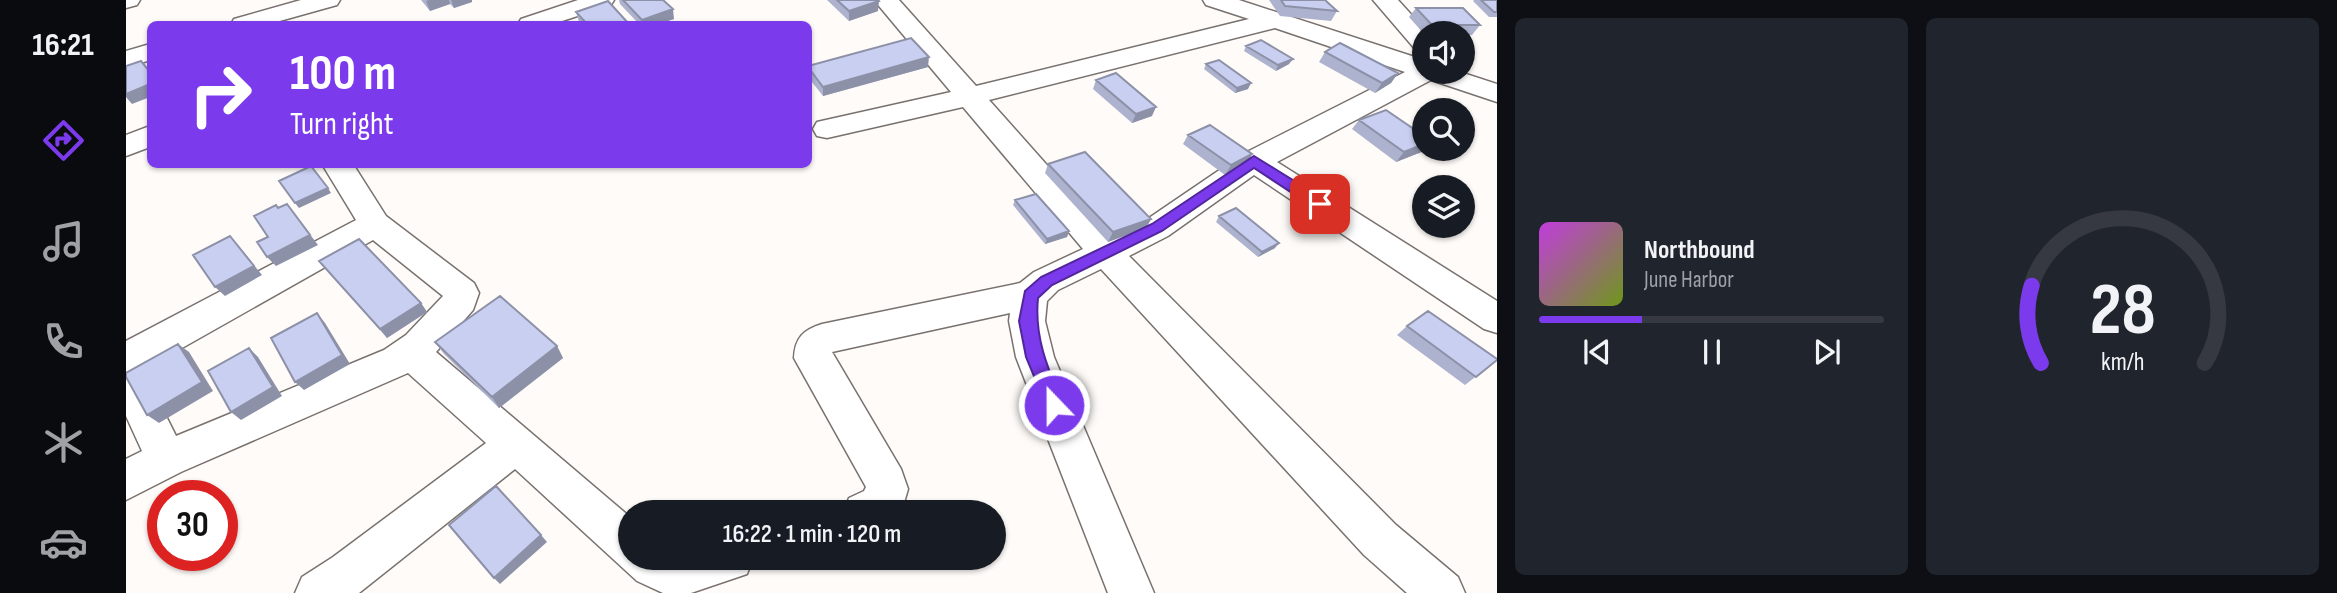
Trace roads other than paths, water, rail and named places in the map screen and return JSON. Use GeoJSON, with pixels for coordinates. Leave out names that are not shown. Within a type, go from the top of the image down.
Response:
{"type":"FeatureCollection","features":[{"type":"Feature","properties":{"kind":"street"},"geometry":{"type":"LineString","coordinates":[[256,21],[298,11],[328,0]]}},
{"type":"Feature","properties":{"kind":"street"},"geometry":{"type":"LineString","coordinates":[[539,21],[602,0]]}},
{"type":"Feature","properties":{"kind":"street"},"geometry":{"type":"LineString","coordinates":[[886,0],[1106,253],[1380,540],[1442,593]]}},
{"type":"Feature","properties":{"kind":"street"},"geometry":{"type":"LineString","coordinates":[[1215,0],[1412,64]]}},
{"type":"Feature","properties":{"kind":"street"},"geometry":{"type":"LineString","coordinates":[[1385,0],[1412,30]]}},
{"type":"Feature","properties":{"kind":"street"},"geometry":{"type":"LineString","coordinates":[[827,129],[969,97],[1276,20]]}},
{"type":"Feature","properties":{"kind":"street"},"geometry":{"type":"LineString","coordinates":[[126,60],[147,53]]}},
{"type":"Feature","properties":{"kind":"street"},"geometry":{"type":"LineString","coordinates":[[886,500],[889,493],[886,483],[813,358],[813,346],[822,339],[1030,295],[1046,281],[1157,228],[1254,161],[1413,84]]}},
{"type":"Feature","properties":{"kind":"street"},"geometry":{"type":"LineString","coordinates":[[1472,84],[1497,93]]}},
{"type":"Feature","properties":{"kind":"street"},"geometry":{"type":"LineString","coordinates":[[126,146],[147,137]]}},
{"type":"Feature","properties":{"kind":"street"},"geometry":{"type":"LineString","coordinates":[[1254,161],[1497,319]]}},
{"type":"Feature","properties":{"kind":"street"},"geometry":{"type":"LineString","coordinates":[[126,480],[167,459],[385,367],[411,353],[461,300],[462,293],[375,224],[340,168]]}},
{"type":"Feature","properties":{"kind":"street"},"geometry":{"type":"LineString","coordinates":[[126,361],[375,224]]}},
{"type":"Feature","properties":{"kind":"street"},"geometry":{"type":"LineString","coordinates":[[1030,295],[1027,321],[1035,357],[1131,593]]}},
{"type":"Feature","properties":{"kind":"street"},"geometry":{"type":"LineString","coordinates":[[411,353],[581,499],[618,535]]}},
{"type":"Feature","properties":{"kind":"street"},"geometry":{"type":"LineString","coordinates":[[126,375],[167,459]]}},
{"type":"Feature","properties":{"kind":"street"},"geometry":{"type":"LineString","coordinates":[[318,593],[349,573],[515,445]]}},
{"type":"Feature","properties":{"kind":"street"},"geometry":{"type":"LineString","coordinates":[[657,570],[675,574],[689,570]]}}]}
